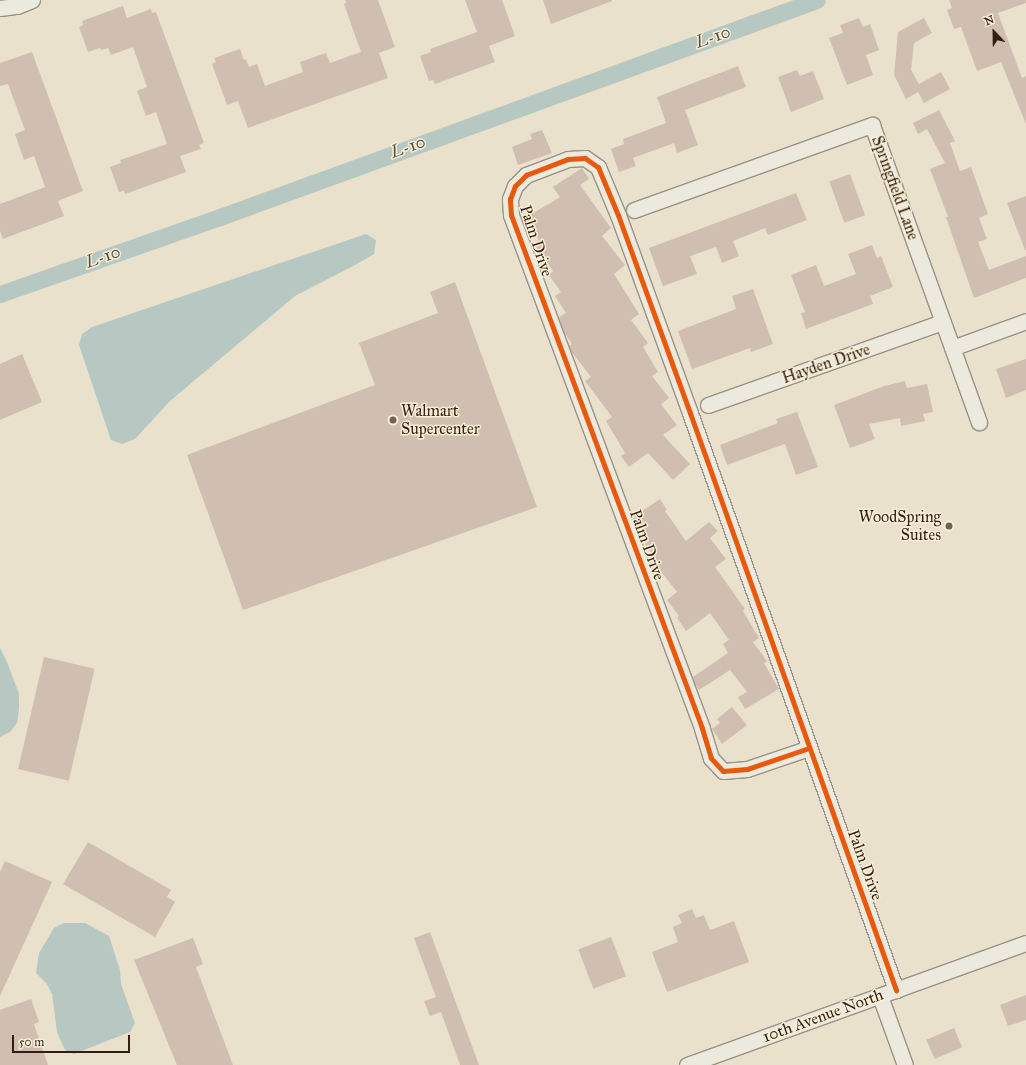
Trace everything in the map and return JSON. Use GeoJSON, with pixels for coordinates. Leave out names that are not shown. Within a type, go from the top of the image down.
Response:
{"type":"FeatureCollection","features":[{"type":"Feature","properties":{"kind":"street"},"geometry":{"type":"LineString","coordinates":[[0,8],[17,6],[32,0]]}},
{"type":"Feature","properties":{"kind":"street","name":"Springfield Lane"},"geometry":{"type":"LineString","coordinates":[[634,210],[872,125],[979,422]]}},
{"type":"Feature","properties":{"kind":"street","name":"Palm Drive"},"geometry":{"type":"LineString","coordinates":[[809,748],[747,769],[723,771],[711,758],[702,728],[511,215],[510,199],[515,186],[526,175],[568,159],[585,158],[598,167],[618,215],[682,391],[896,990]]}},
{"type":"Feature","properties":{"kind":"street"},"geometry":{"type":"LineString","coordinates":[[952,348],[1026,321]]}},
{"type":"Feature","properties":{"kind":"street","name":"Hayden Drive"},"geometry":{"type":"LineString","coordinates":[[708,405],[943,322]]}},
{"type":"Feature","properties":{"kind":"street","name":"10th Avenue North"},"geometry":{"type":"LineString","coordinates":[[688,1065],[1026,943]]}},
{"type":"Feature","properties":{"kind":"street"},"geometry":{"type":"LineString","coordinates":[[880,996],[905,1065]]}},
{"type":"Feature","properties":{"kind":"shaded area"},"geometry":{"type":"Polygon","coordinates":[[[366,234],[376,240],[374,254],[295,296],[170,401],[135,439],[122,444],[111,440],[79,345],[82,334],[92,327],[366,234]]]}},
{"type":"Feature","properties":{"kind":"shaded area"},"geometry":{"type":"Polygon","coordinates":[[[0,648],[19,694],[19,709],[17,723],[10,732],[0,737],[0,648]]]}},
{"type":"Feature","properties":{"kind":"shaded area"},"geometry":{"type":"Polygon","coordinates":[[[64,923],[85,923],[109,936],[120,970],[121,984],[135,1023],[130,1032],[74,1054],[65,1050],[57,1032],[52,994],[47,984],[36,973],[39,953],[54,928],[64,923]]]}},
{"type":"Feature","properties":{"kind":"building"},"geometry":{"type":"Polygon","coordinates":[[[345,0],[378,0],[395,47],[379,53],[388,78],[248,128],[238,101],[227,105],[212,64],[216,62],[214,58],[240,49],[244,60],[246,59],[249,67],[257,64],[265,86],[303,72],[300,62],[326,53],[330,63],[361,52],[344,4],[346,3],[345,0]]]}},
{"type":"Feature","properties":{"kind":"building"},"geometry":{"type":"Polygon","coordinates":[[[465,0],[502,0],[515,36],[489,46],[495,62],[435,84],[433,80],[429,81],[420,56],[431,52],[430,49],[477,32],[465,0]]]}},
{"type":"Feature","properties":{"kind":"building"},"geometry":{"type":"Polygon","coordinates":[[[543,0],[612,0],[612,1],[551,24],[543,0]]]}},
{"type":"Feature","properties":{"kind":"building"},"geometry":{"type":"Polygon","coordinates":[[[949,0],[1026,0],[1026,3],[998,13],[1022,78],[1026,76],[1026,124],[1001,62],[977,71],[961,27],[954,29],[947,10],[952,8],[949,0]]]}},
{"type":"Feature","properties":{"kind":"building"},"geometry":{"type":"Polygon","coordinates":[[[123,6],[127,18],[151,9],[152,13],[156,12],[204,143],[199,145],[201,149],[180,156],[186,172],[125,194],[124,191],[119,192],[110,167],[121,163],[120,160],[167,144],[156,112],[146,116],[137,91],[147,87],[133,47],[111,55],[108,48],[101,50],[100,48],[88,52],[79,27],[83,25],[82,21],[123,6]]]}},
{"type":"Feature","properties":{"kind":"building"},"geometry":{"type":"Polygon","coordinates":[[[859,18],[863,27],[870,24],[879,50],[866,55],[873,75],[847,85],[829,38],[843,33],[840,25],[859,18]]]}},
{"type":"Feature","properties":{"kind":"building"},"geometry":{"type":"Polygon","coordinates":[[[924,18],[932,33],[914,43],[911,70],[919,84],[941,72],[950,89],[924,103],[918,92],[906,99],[894,75],[898,32],[924,18]]]}},
{"type":"Feature","properties":{"kind":"building"},"geometry":{"type":"Polygon","coordinates":[[[32,52],[83,191],[58,201],[64,216],[3,239],[0,231],[0,204],[45,187],[34,156],[24,160],[15,134],[25,130],[8,84],[0,86],[0,63],[32,52]]]}},
{"type":"Feature","properties":{"kind":"building"},"geometry":{"type":"Polygon","coordinates":[[[738,66],[746,87],[685,110],[698,145],[677,153],[674,143],[633,158],[636,166],[619,172],[611,149],[624,144],[623,139],[666,123],[657,97],[738,66]]]}},
{"type":"Feature","properties":{"kind":"building"},"geometry":{"type":"Polygon","coordinates":[[[797,70],[800,76],[813,71],[824,99],[791,112],[778,77],[797,70]]]}},
{"type":"Feature","properties":{"kind":"building"},"geometry":{"type":"Polygon","coordinates":[[[939,110],[955,141],[950,143],[960,171],[971,167],[988,214],[979,218],[987,239],[978,242],[989,270],[1026,256],[1026,278],[974,298],[946,217],[948,217],[930,169],[945,163],[927,129],[918,134],[913,123],[939,110]]]}},
{"type":"Feature","properties":{"kind":"building"},"geometry":{"type":"Polygon","coordinates":[[[542,130],[552,153],[518,165],[512,147],[532,139],[530,134],[542,130]]]}},
{"type":"Feature","properties":{"kind":"building"},"geometry":{"type":"Polygon","coordinates":[[[582,168],[589,179],[580,185],[611,228],[602,236],[625,265],[614,274],[639,314],[631,320],[648,343],[643,347],[658,372],[652,376],[669,398],[661,404],[677,425],[663,435],[690,464],[673,480],[648,453],[629,467],[621,456],[625,453],[606,421],[612,417],[585,381],[591,377],[571,351],[569,346],[572,344],[564,332],[559,317],[566,313],[555,296],[561,292],[549,275],[553,271],[534,244],[539,240],[525,218],[560,197],[553,187],[582,168]]]}},
{"type":"Feature","properties":{"kind":"building"},"geometry":{"type":"Polygon","coordinates":[[[850,174],[865,215],[844,223],[829,182],[850,174]]]}},
{"type":"Feature","properties":{"kind":"building"},"geometry":{"type":"Polygon","coordinates":[[[796,193],[807,220],[768,235],[765,228],[733,241],[739,256],[722,263],[716,247],[690,256],[697,274],[663,286],[649,248],[796,193]]]}},
{"type":"Feature","properties":{"kind":"building"},"geometry":{"type":"Polygon","coordinates":[[[1026,196],[1026,250],[1025,250],[1007,203],[1026,196]]]}},
{"type":"Feature","properties":{"kind":"building"},"geometry":{"type":"Polygon","coordinates":[[[872,245],[877,258],[881,256],[893,287],[870,296],[873,304],[806,329],[801,313],[805,312],[791,275],[816,265],[824,286],[856,274],[848,254],[872,245]]]}},
{"type":"Feature","properties":{"kind":"building","name":"Walmart Supercenter"},"geometry":{"type":"Polygon","coordinates":[[[455,282],[537,507],[243,610],[187,455],[375,385],[359,343],[438,313],[430,292],[455,282]]]}},
{"type":"Feature","properties":{"kind":"building"},"geometry":{"type":"Polygon","coordinates":[[[753,289],[773,344],[751,352],[750,348],[692,369],[678,331],[736,309],[732,296],[753,289]]]}},
{"type":"Feature","properties":{"kind":"building"},"geometry":{"type":"Polygon","coordinates":[[[22,354],[42,402],[0,420],[0,364],[22,354]]]}},
{"type":"Feature","properties":{"kind":"building"},"geometry":{"type":"Polygon","coordinates":[[[1026,359],[1026,390],[1006,398],[996,369],[1026,359]]]}},
{"type":"Feature","properties":{"kind":"building"},"geometry":{"type":"Polygon","coordinates":[[[905,381],[907,388],[927,384],[933,412],[923,414],[925,421],[901,426],[900,418],[869,424],[875,439],[850,448],[834,405],[884,386],[905,381]]]}},
{"type":"Feature","properties":{"kind":"building"},"geometry":{"type":"Polygon","coordinates":[[[797,412],[818,467],[796,475],[785,444],[727,465],[720,445],[778,423],[776,419],[797,412]]]}},
{"type":"Feature","properties":{"kind":"building"},"geometry":{"type":"Polygon","coordinates":[[[660,499],[667,510],[665,511],[686,541],[709,522],[718,531],[710,538],[726,559],[715,567],[745,609],[743,611],[759,638],[753,642],[767,661],[764,663],[779,689],[745,709],[738,697],[747,692],[730,670],[699,690],[695,684],[693,677],[728,653],[723,644],[729,640],[710,613],[686,631],[677,618],[679,616],[667,600],[677,592],[657,566],[659,564],[645,544],[649,541],[633,517],[660,499]]]}},
{"type":"Feature","properties":{"kind":"building"},"geometry":{"type":"Polygon","coordinates":[[[44,657],[95,669],[69,781],[18,769],[44,657]]]}},
{"type":"Feature","properties":{"kind":"building"},"geometry":{"type":"Polygon","coordinates":[[[732,707],[747,725],[722,744],[712,729],[720,723],[717,719],[732,707]]]}},
{"type":"Feature","properties":{"kind":"building"},"geometry":{"type":"Polygon","coordinates":[[[88,842],[171,890],[167,897],[175,902],[155,937],[63,884],[88,842]]]}},
{"type":"Feature","properties":{"kind":"building"},"geometry":{"type":"Polygon","coordinates":[[[5,861],[52,882],[0,996],[0,872],[5,861]]]}},
{"type":"Feature","properties":{"kind":"building"},"geometry":{"type":"Polygon","coordinates":[[[692,909],[696,918],[704,915],[710,930],[734,921],[749,962],[667,992],[652,952],[678,942],[673,927],[682,923],[678,915],[692,909]]]}},
{"type":"Feature","properties":{"kind":"building"},"geometry":{"type":"Polygon","coordinates":[[[430,932],[479,1065],[460,1065],[441,1012],[430,1016],[424,1001],[436,997],[414,938],[430,932]]]}},
{"type":"Feature","properties":{"kind":"building"},"geometry":{"type":"Polygon","coordinates":[[[611,937],[626,976],[593,989],[578,950],[611,937]]]}},
{"type":"Feature","properties":{"kind":"building"},"geometry":{"type":"Polygon","coordinates":[[[193,938],[203,964],[196,967],[233,1065],[177,1065],[134,960],[193,938]]]}},
{"type":"Feature","properties":{"kind":"building"},"geometry":{"type":"Polygon","coordinates":[[[1026,995],[1026,1020],[1008,1026],[1000,1005],[1026,995]]]}},
{"type":"Feature","properties":{"kind":"building"},"geometry":{"type":"Polygon","coordinates":[[[31,999],[39,1022],[34,1024],[48,1065],[0,1065],[0,1010],[31,999]]]}},
{"type":"Feature","properties":{"kind":"building"},"geometry":{"type":"Polygon","coordinates":[[[954,1028],[962,1047],[935,1059],[926,1040],[954,1028]]]}},
{"type":"Feature","properties":{"kind":"waterway","name":"L-10"},"geometry":{"type":"LineString","coordinates":[[0,294],[220,217],[817,0]]}},
{"type":"Feature","properties":{"kind":"cycle path"},"geometry":{"type":"LineString","coordinates":[[809,748],[747,769],[723,771],[711,758],[702,728],[511,215],[510,199],[515,186],[526,175],[568,159],[585,158],[598,167],[618,215],[690,413],[896,990]]}},
{"type":"Feature","properties":{"kind":"place","name":"Walmart Supercenter"},"geometry":{"type":"Point","coordinates":[393,420]}},
{"type":"Feature","properties":{"kind":"place","name":"WoodSpring Suites"},"geometry":{"type":"Point","coordinates":[949,526]}}]}
